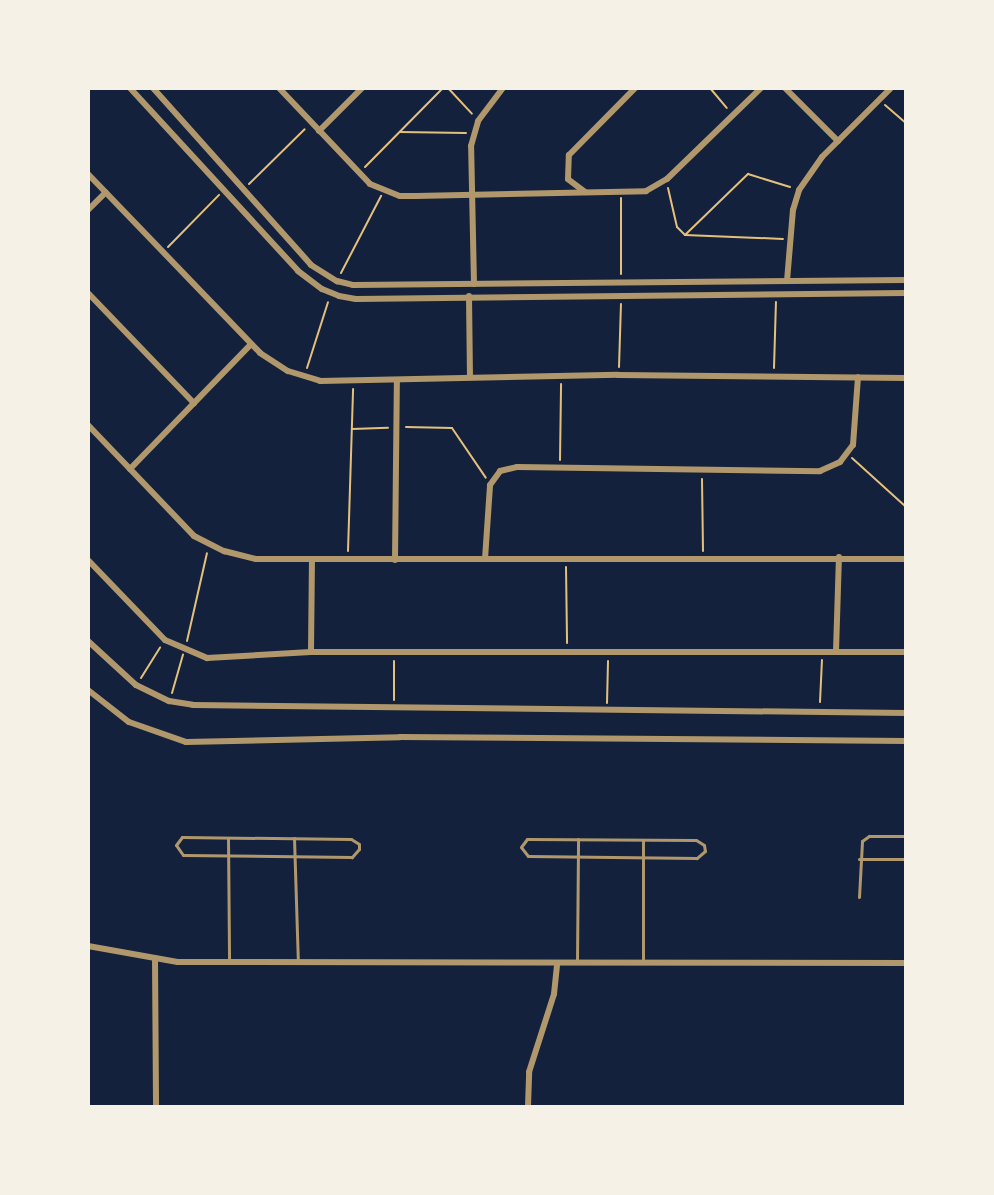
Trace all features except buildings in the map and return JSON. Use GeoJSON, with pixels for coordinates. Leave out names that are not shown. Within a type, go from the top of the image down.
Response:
{"type":"FeatureCollection","features":[{"type":"Feature","properties":{"kind":"street"},"geometry":{"type":"LineString","coordinates":[[130,88],[298,271],[330,293],[356,299],[906,293]]}},
{"type":"Feature","properties":{"kind":"street"},"geometry":{"type":"LineString","coordinates":[[153,88],[311,266],[337,281],[352,285],[906,280]]}},
{"type":"Feature","properties":{"kind":"street"},"geometry":{"type":"LineString","coordinates":[[279,88],[358,173],[383,191],[400,196],[646,190],[667,179],[761,88]]}},
{"type":"Feature","properties":{"kind":"street"},"geometry":{"type":"LineString","coordinates":[[319,132],[362,88]]}},
{"type":"Feature","properties":{"kind":"street"},"geometry":{"type":"LineString","coordinates":[[474,284],[471,195],[474,133],[478,121],[503,88]]}},
{"type":"Feature","properties":{"kind":"street"},"geometry":{"type":"LineString","coordinates":[[587,193],[568,178],[569,155],[635,88]]}},
{"type":"Feature","properties":{"kind":"street"},"geometry":{"type":"LineString","coordinates":[[785,88],[838,141]]}},
{"type":"Feature","properties":{"kind":"street"},"geometry":{"type":"LineString","coordinates":[[787,281],[790,239],[799,190],[809,173],[891,88]]}},
{"type":"Feature","properties":{"kind":"street"},"geometry":{"type":"LineString","coordinates":[[88,174],[250,344],[274,363],[304,377],[353,383],[562,375],[906,378]]}},
{"type":"Feature","properties":{"kind":"street"},"geometry":{"type":"LineString","coordinates":[[88,210],[106,192]]}},
{"type":"Feature","properties":{"kind":"street"},"geometry":{"type":"LineString","coordinates":[[861,293],[862,280]]}},
{"type":"Feature","properties":{"kind":"street"},"geometry":{"type":"LineString","coordinates":[[523,283],[524,296]]}},
{"type":"Feature","properties":{"kind":"street"},"geometry":{"type":"LineString","coordinates":[[88,293],[194,403]]}},
{"type":"Feature","properties":{"kind":"street"},"geometry":{"type":"LineString","coordinates":[[469,297],[470,377]]}},
{"type":"Feature","properties":{"kind":"street"},"geometry":{"type":"LineString","coordinates":[[130,469],[250,344]]}},
{"type":"Feature","properties":{"kind":"street"},"geometry":{"type":"LineString","coordinates":[[485,559],[490,485],[509,468],[820,471],[848,454],[856,434],[858,377]]}},
{"type":"Feature","properties":{"kind":"street"},"geometry":{"type":"LineString","coordinates":[[395,560],[397,381]]}},
{"type":"Feature","properties":{"kind":"street"},"geometry":{"type":"LineString","coordinates":[[88,425],[184,526],[209,544],[256,559],[839,557],[906,560]]}},
{"type":"Feature","properties":{"kind":"street"},"geometry":{"type":"LineString","coordinates":[[836,651],[839,557]]}},
{"type":"Feature","properties":{"kind":"street"},"geometry":{"type":"LineString","coordinates":[[88,560],[165,640],[185,651],[230,659],[311,652],[906,652]]}},
{"type":"Feature","properties":{"kind":"street"},"geometry":{"type":"LineString","coordinates":[[311,652],[312,560]]}},
{"type":"Feature","properties":{"kind":"street"},"geometry":{"type":"LineString","coordinates":[[88,641],[136,686],[169,701],[231,707],[906,713]]}},
{"type":"Feature","properties":{"kind":"street"},"geometry":{"type":"LineString","coordinates":[[88,690],[129,722],[186,742],[400,737],[906,741]]}},
{"type":"Feature","properties":{"kind":"street"},"geometry":{"type":"LineString","coordinates":[[88,946],[155,958],[298,964],[906,963]]}},
{"type":"Feature","properties":{"kind":"street"},"geometry":{"type":"LineString","coordinates":[[155,958],[156,1107]]}},
{"type":"Feature","properties":{"kind":"street"},"geometry":{"type":"LineString","coordinates":[[528,1107],[529,1072],[554,994],[557,963]]}},
{"type":"Feature","properties":{"kind":"lane"},"geometry":{"type":"LineString","coordinates":[[859,897],[859,848],[865,838],[906,836]]}},
{"type":"Feature","properties":{"kind":"lane"},"geometry":{"type":"LineString","coordinates":[[182,837],[228,838],[351,839],[359,844],[359,849],[352,857],[183,855],[176,845],[182,837]]}},
{"type":"Feature","properties":{"kind":"lane"},"geometry":{"type":"LineString","coordinates":[[228,838],[229,962]]}},
{"type":"Feature","properties":{"kind":"lane"},"geometry":{"type":"LineString","coordinates":[[294,838],[298,964]]}},
{"type":"Feature","properties":{"kind":"lane"},"geometry":{"type":"LineString","coordinates":[[527,839],[578,839],[696,840],[704,845],[705,851],[698,858],[528,856],[521,847],[527,839]]}},
{"type":"Feature","properties":{"kind":"lane"},"geometry":{"type":"LineString","coordinates":[[577,963],[578,839]]}},
{"type":"Feature","properties":{"kind":"lane"},"geometry":{"type":"LineString","coordinates":[[643,840],[643,963]]}},
{"type":"Feature","properties":{"kind":"lane"},"geometry":{"type":"LineString","coordinates":[[859,859],[906,859]]}},
{"type":"Feature","properties":{"kind":"path"},"geometry":{"type":"LineString","coordinates":[[358,173],[443,88]]}},
{"type":"Feature","properties":{"kind":"path"},"geometry":{"type":"LineString","coordinates":[[448,88],[478,121]]}},
{"type":"Feature","properties":{"kind":"path"},"geometry":{"type":"LineString","coordinates":[[710,88],[733,115]]}},
{"type":"Feature","properties":{"kind":"path"},"geometry":{"type":"LineString","coordinates":[[878,99],[906,123]]}},
{"type":"Feature","properties":{"kind":"path"},"geometry":{"type":"LineString","coordinates":[[243,190],[311,122]]}},
{"type":"Feature","properties":{"kind":"path"},"geometry":{"type":"LineString","coordinates":[[400,132],[474,133]]}},
{"type":"Feature","properties":{"kind":"path"},"geometry":{"type":"LineString","coordinates":[[685,235],[748,174],[799,190]]}},
{"type":"Feature","properties":{"kind":"path"},"geometry":{"type":"LineString","coordinates":[[667,179],[677,227],[685,235],[790,239]]}},
{"type":"Feature","properties":{"kind":"path"},"geometry":{"type":"LineString","coordinates":[[163,252],[223,191]]}},
{"type":"Feature","properties":{"kind":"path"},"geometry":{"type":"LineString","coordinates":[[337,281],[383,191]]}},
{"type":"Feature","properties":{"kind":"path"},"geometry":{"type":"LineString","coordinates":[[621,192],[621,282]]}},
{"type":"Feature","properties":{"kind":"path"},"geometry":{"type":"LineString","coordinates":[[304,377],[330,293]]}},
{"type":"Feature","properties":{"kind":"path"},"geometry":{"type":"LineString","coordinates":[[774,376],[776,293]]}},
{"type":"Feature","properties":{"kind":"path"},"geometry":{"type":"LineString","coordinates":[[618,375],[621,295]]}},
{"type":"Feature","properties":{"kind":"path"},"geometry":{"type":"LineString","coordinates":[[559,468],[562,375]]}},
{"type":"Feature","properties":{"kind":"path"},"geometry":{"type":"LineString","coordinates":[[348,560],[353,383]]}},
{"type":"Feature","properties":{"kind":"path"},"geometry":{"type":"LineString","coordinates":[[352,429],[452,428],[490,485]]}},
{"type":"Feature","properties":{"kind":"path"},"geometry":{"type":"LineString","coordinates":[[848,454],[906,507]]}},
{"type":"Feature","properties":{"kind":"path"},"geometry":{"type":"LineString","coordinates":[[702,470],[703,558]]}},
{"type":"Feature","properties":{"kind":"path"},"geometry":{"type":"LineString","coordinates":[[169,701],[185,651],[209,544]]}},
{"type":"Feature","properties":{"kind":"path"},"geometry":{"type":"LineString","coordinates":[[566,559],[568,652]]}},
{"type":"Feature","properties":{"kind":"path"},"geometry":{"type":"LineString","coordinates":[[136,686],[165,640]]}},
{"type":"Feature","properties":{"kind":"path"},"geometry":{"type":"LineString","coordinates":[[820,712],[822,651]]}},
{"type":"Feature","properties":{"kind":"path"},"geometry":{"type":"LineString","coordinates":[[394,652],[394,707]]}},
{"type":"Feature","properties":{"kind":"path"},"geometry":{"type":"LineString","coordinates":[[607,709],[608,652]]}}]}
